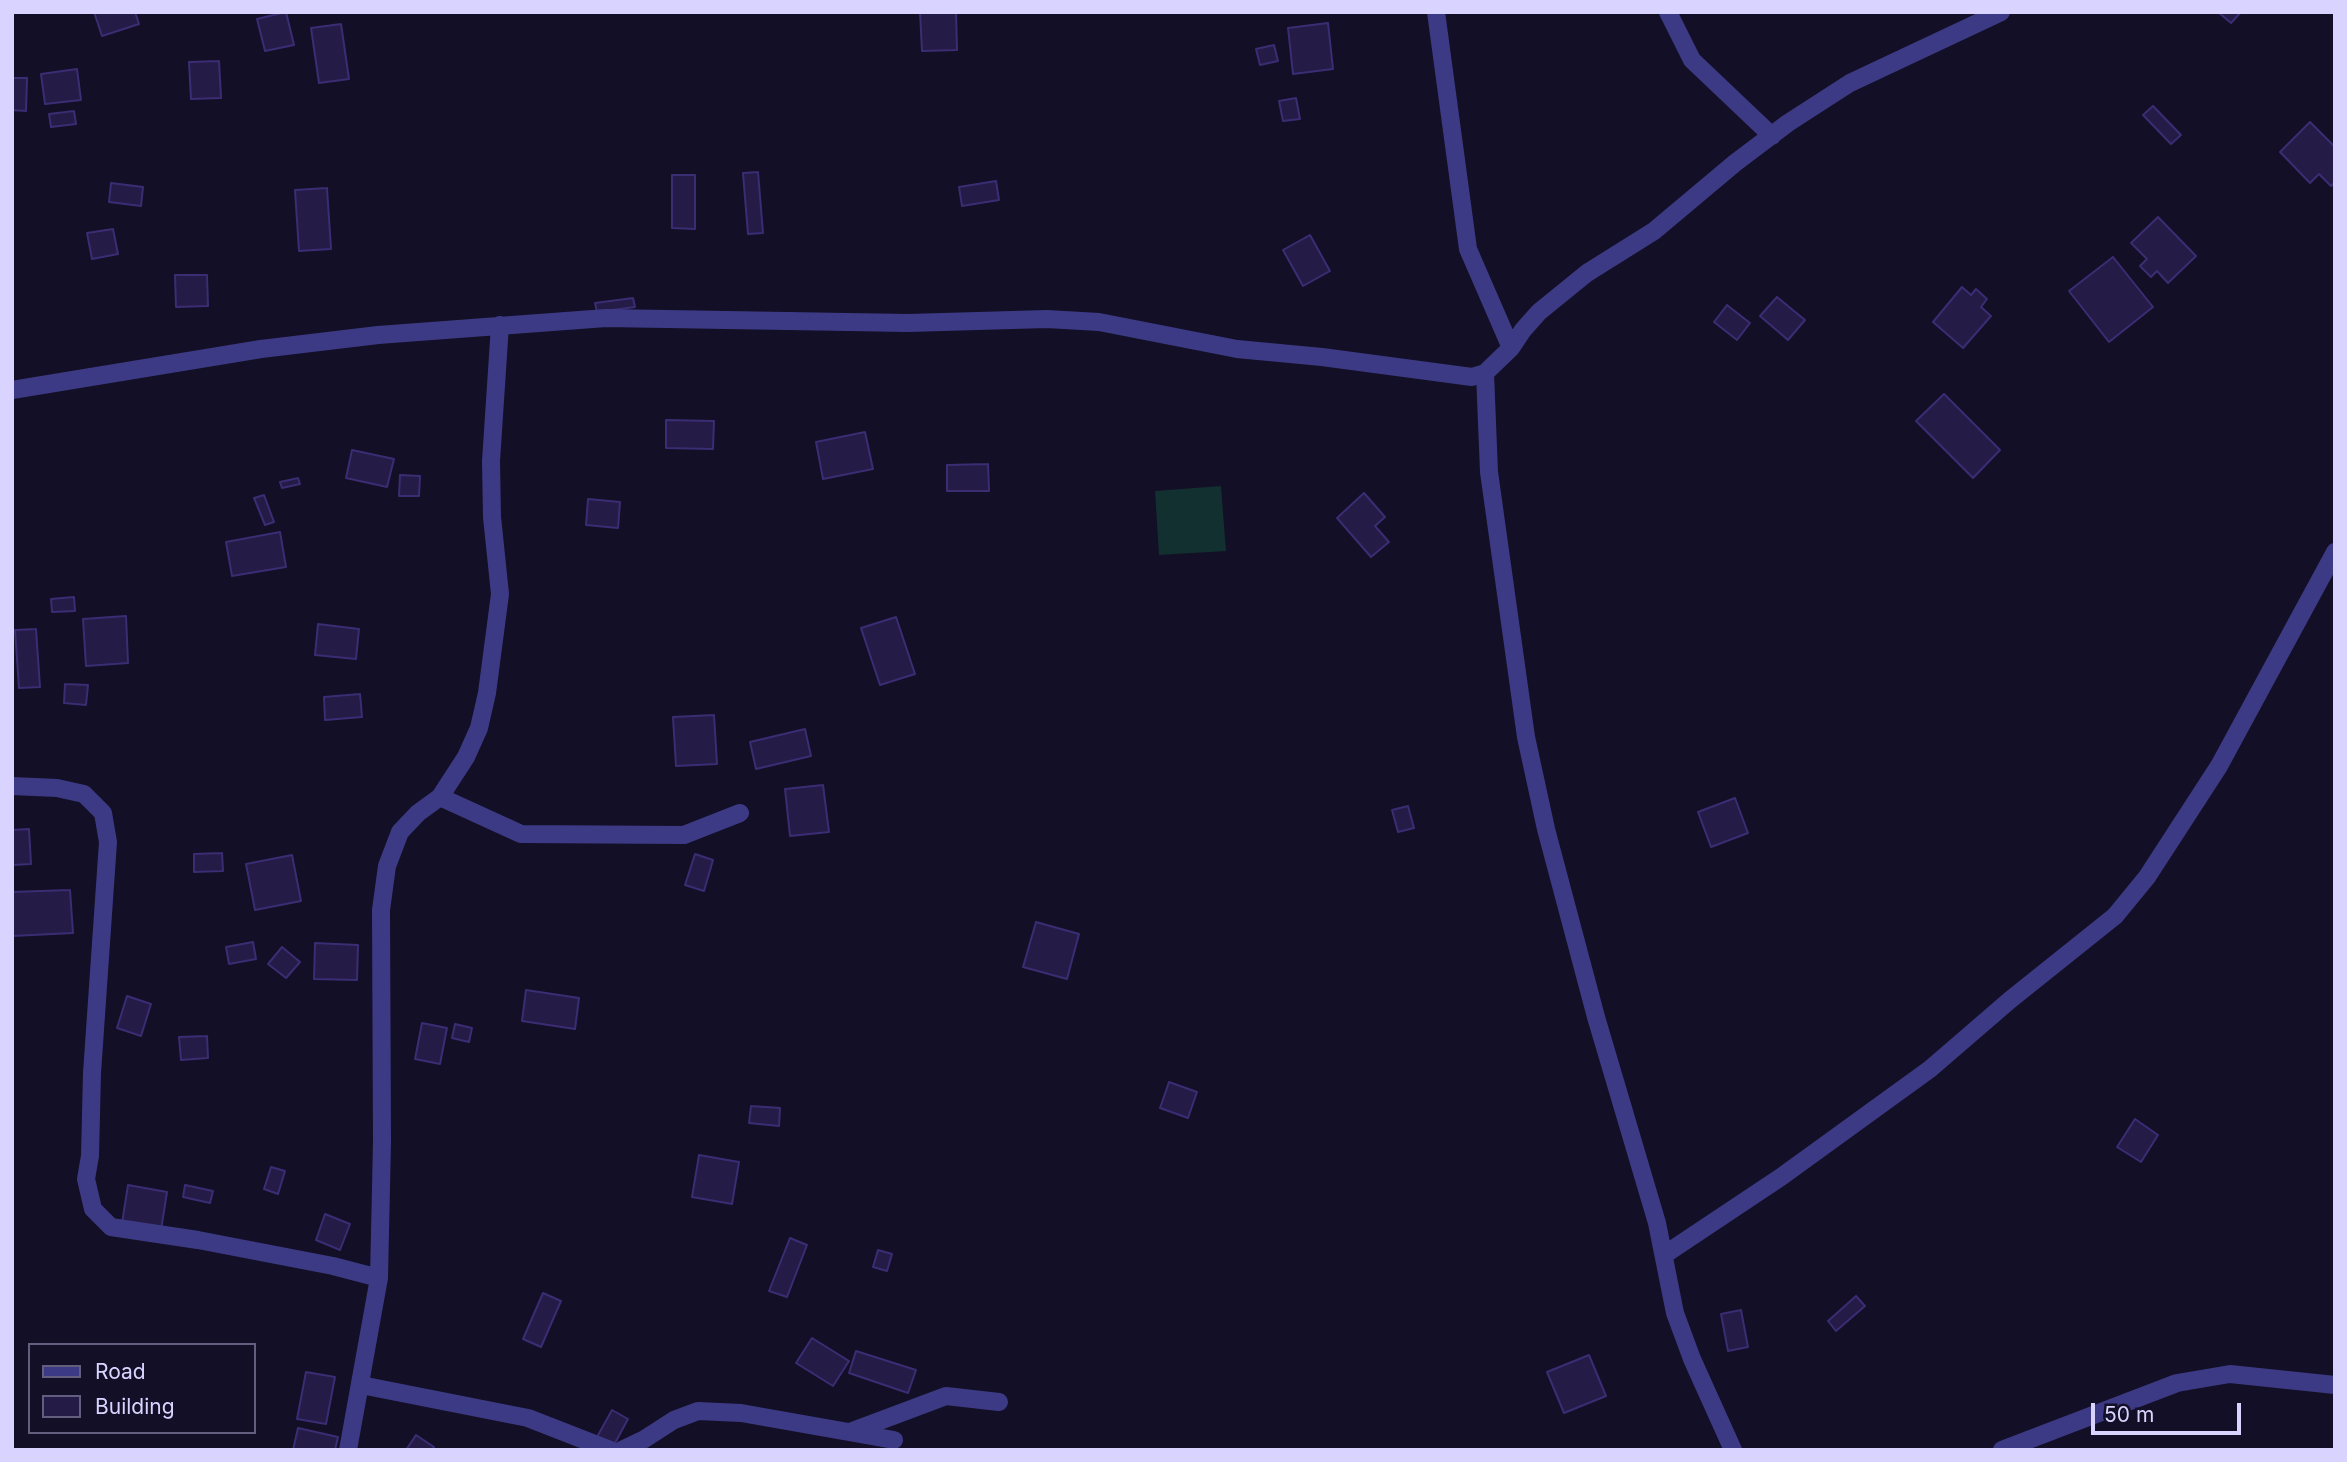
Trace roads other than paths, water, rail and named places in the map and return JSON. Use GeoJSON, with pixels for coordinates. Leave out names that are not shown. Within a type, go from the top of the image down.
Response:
{"type":"FeatureCollection","features":[{"type":"Feature","properties":{"kind":"street"},"geometry":{"type":"LineString","coordinates":[[1436,12],[1468,249],[1511,348]]}},
{"type":"Feature","properties":{"kind":"street"},"geometry":{"type":"LineString","coordinates":[[1668,12],[1692,60],[1772,136]]}},
{"type":"Feature","properties":{"kind":"street"},"geometry":{"type":"LineString","coordinates":[[12,390],[261,349],[378,335],[606,318],[908,323],[1047,319],[1099,322],[1237,349],[1322,357],[1472,377],[1485,373],[1511,348],[1539,313],[1587,273],[1654,231],[1772,136],[1850,83],[2001,12]]}},
{"type":"Feature","properties":{"kind":"street"},"geometry":{"type":"LineString","coordinates":[[348,1450],[379,1278],[382,1142],[381,910],[385,877],[400,832],[418,813],[440,797],[466,757],[479,728],[487,693],[500,594],[492,517],[491,461],[500,325]]}},
{"type":"Feature","properties":{"kind":"street"},"geometry":{"type":"LineString","coordinates":[[1485,373],[1489,472],[1526,737],[1565,903],[1657,1223],[1675,1313],[1692,1359],[1733,1450]]}},
{"type":"Feature","properties":{"kind":"street"},"geometry":{"type":"LineString","coordinates":[[1664,1255],[1781,1177],[1930,1069],[2010,1000],[2115,916],[2147,877],[2220,766],[2335,552]]}},
{"type":"Feature","properties":{"kind":"street"},"geometry":{"type":"LineString","coordinates":[[12,786],[57,788],[84,794],[103,813],[108,842],[93,1059],[90,1156],[86,1179],[93,1209],[111,1227],[134,1228],[212,1242],[379,1278]]}},
{"type":"Feature","properties":{"kind":"street"},"geometry":{"type":"LineString","coordinates":[[440,797],[521,834],[684,835],[740,813]]}},
{"type":"Feature","properties":{"kind":"street"},"geometry":{"type":"LineString","coordinates":[[2002,1450],[2177,1383],[2230,1374],[2335,1385]]}},
{"type":"Feature","properties":{"kind":"street"},"geometry":{"type":"LineString","coordinates":[[360,1385],[528,1418],[610,1450]]}},
{"type":"Feature","properties":{"kind":"street"},"geometry":{"type":"LineString","coordinates":[[850,1432],[946,1396],[999,1402]]}},
{"type":"Feature","properties":{"kind":"street"},"geometry":{"type":"LineString","coordinates":[[622,1450],[674,1420],[698,1411],[741,1413],[894,1440]]}}]}
